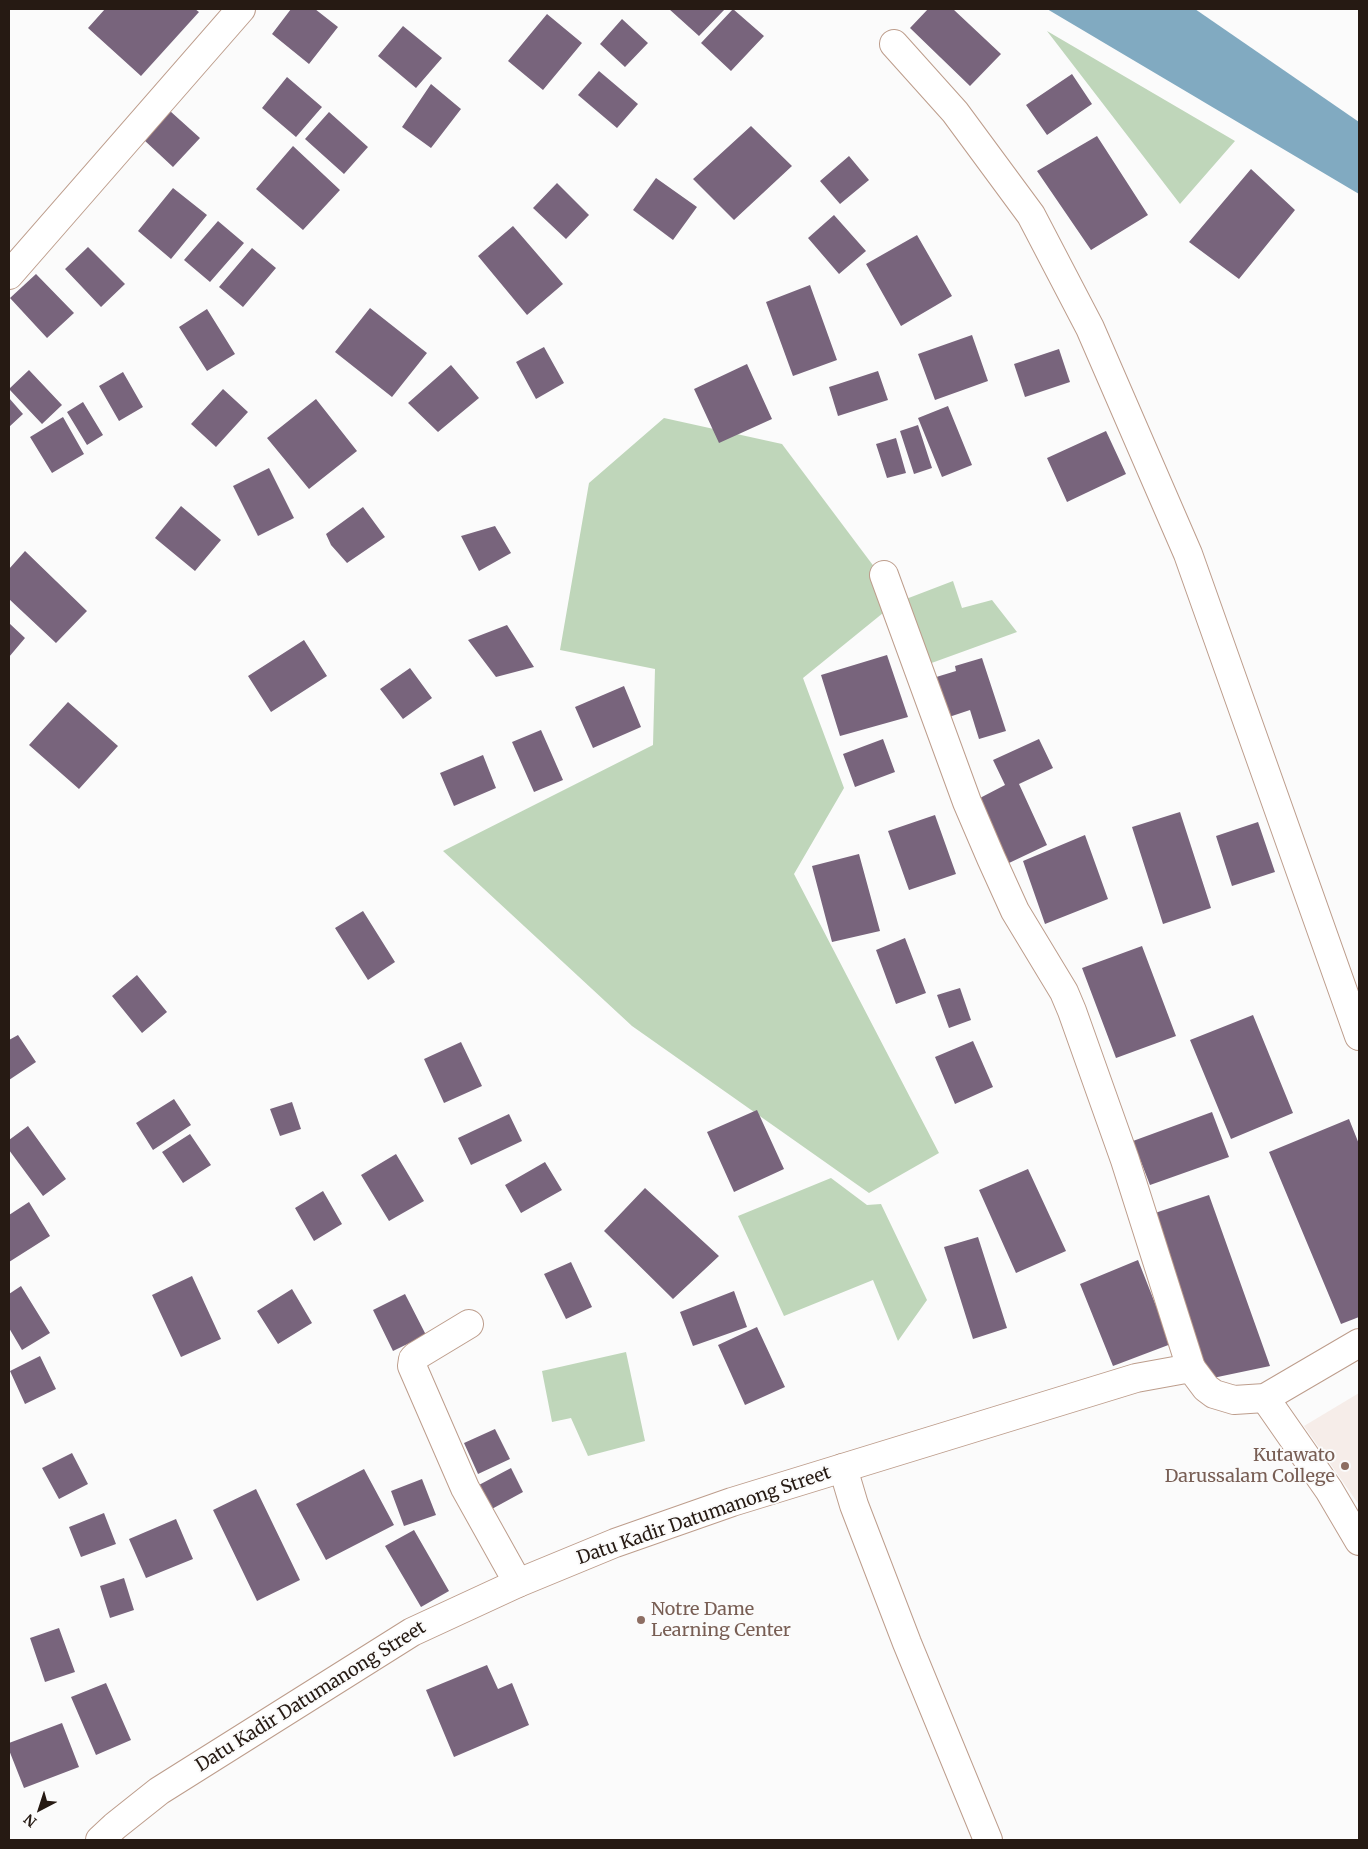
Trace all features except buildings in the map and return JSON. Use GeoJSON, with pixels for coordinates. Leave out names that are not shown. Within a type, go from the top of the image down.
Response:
{"type":"FeatureCollection","features":[{"type":"Feature","properties":{"kind":"street"},"geometry":{"type":"LineString","coordinates":[[9,275],[241,9]]}},
{"type":"Feature","properties":{"kind":"street"},"geometry":{"type":"LineString","coordinates":[[894,44],[955,112],[1031,215],[1090,328],[1188,554],[1359,1036]]}},
{"type":"Feature","properties":{"kind":"street"},"geometry":{"type":"LineString","coordinates":[[884,575],[967,802],[990,858],[1015,911],[1064,992],[1072,1011],[1125,1160],[1192,1368],[1206,1388],[1214,1394],[1234,1400],[1265,1398],[1359,1343]]}},
{"type":"Feature","properties":{"kind":"street"},"geometry":{"type":"LineString","coordinates":[[469,1324],[416,1356],[412,1366],[465,1488],[518,1583]]}},
{"type":"Feature","properties":{"kind":"street","name":"Datu Kadir Datumanong Street"},"geometry":{"type":"LineString","coordinates":[[100,1840],[159,1791],[412,1632],[518,1583],[615,1543],[732,1502],[1136,1378],[1192,1368]]}},
{"type":"Feature","properties":{"kind":"street"},"geometry":{"type":"LineString","coordinates":[[1265,1398],[1329,1490],[1359,1541]]}},
{"type":"Feature","properties":{"kind":"street"},"geometry":{"type":"LineString","coordinates":[[843,1468],[854,1505],[907,1642],[988,1840]]}},
{"type":"Feature","properties":{"kind":"shaded area","name":"Kutawato Darussalam College"},"geometry":{"type":"Polygon","coordinates":[[[1359,1393],[1359,1505],[1304,1426],[1359,1393]]]}},
{"type":"Feature","properties":{"kind":"green space"},"geometry":{"type":"Polygon","coordinates":[[[1047,31],[1235,141],[1180,204],[1047,31]]]}},
{"type":"Feature","properties":{"kind":"green space"},"geometry":{"type":"Polygon","coordinates":[[[664,418],[782,444],[899,600],[803,678],[844,788],[794,874],[939,1153],[869,1193],[632,1026],[443,851],[653,745],[655,669],[560,650],[589,483],[664,418]]]}},
{"type":"Feature","properties":{"kind":"green space"},"geometry":{"type":"Polygon","coordinates":[[[953,581],[962,608],[992,600],[1017,632],[926,665],[906,599],[953,581]]]}},
{"type":"Feature","properties":{"kind":"green space"},"geometry":{"type":"Polygon","coordinates":[[[831,1178],[867,1205],[881,1204],[927,1300],[898,1341],[873,1280],[784,1316],[738,1216],[831,1178]]]}},
{"type":"Feature","properties":{"kind":"green space"},"geometry":{"type":"Polygon","coordinates":[[[626,1352],[645,1441],[588,1456],[571,1418],[552,1422],[542,1371],[626,1352]]]}},
{"type":"Feature","properties":{"kind":"water"},"geometry":{"type":"Polygon","coordinates":[[[1047,9],[1195,9],[1359,122],[1359,194],[1047,9]]]}},
{"type":"Feature","properties":{"kind":"place","name":"Kutawato Darussalam College"},"geometry":{"type":"Point","coordinates":[1345,1466]}},
{"type":"Feature","properties":{"kind":"place","name":"Notre Dame Learning Center"},"geometry":{"type":"Point","coordinates":[641,1620]}}]}
